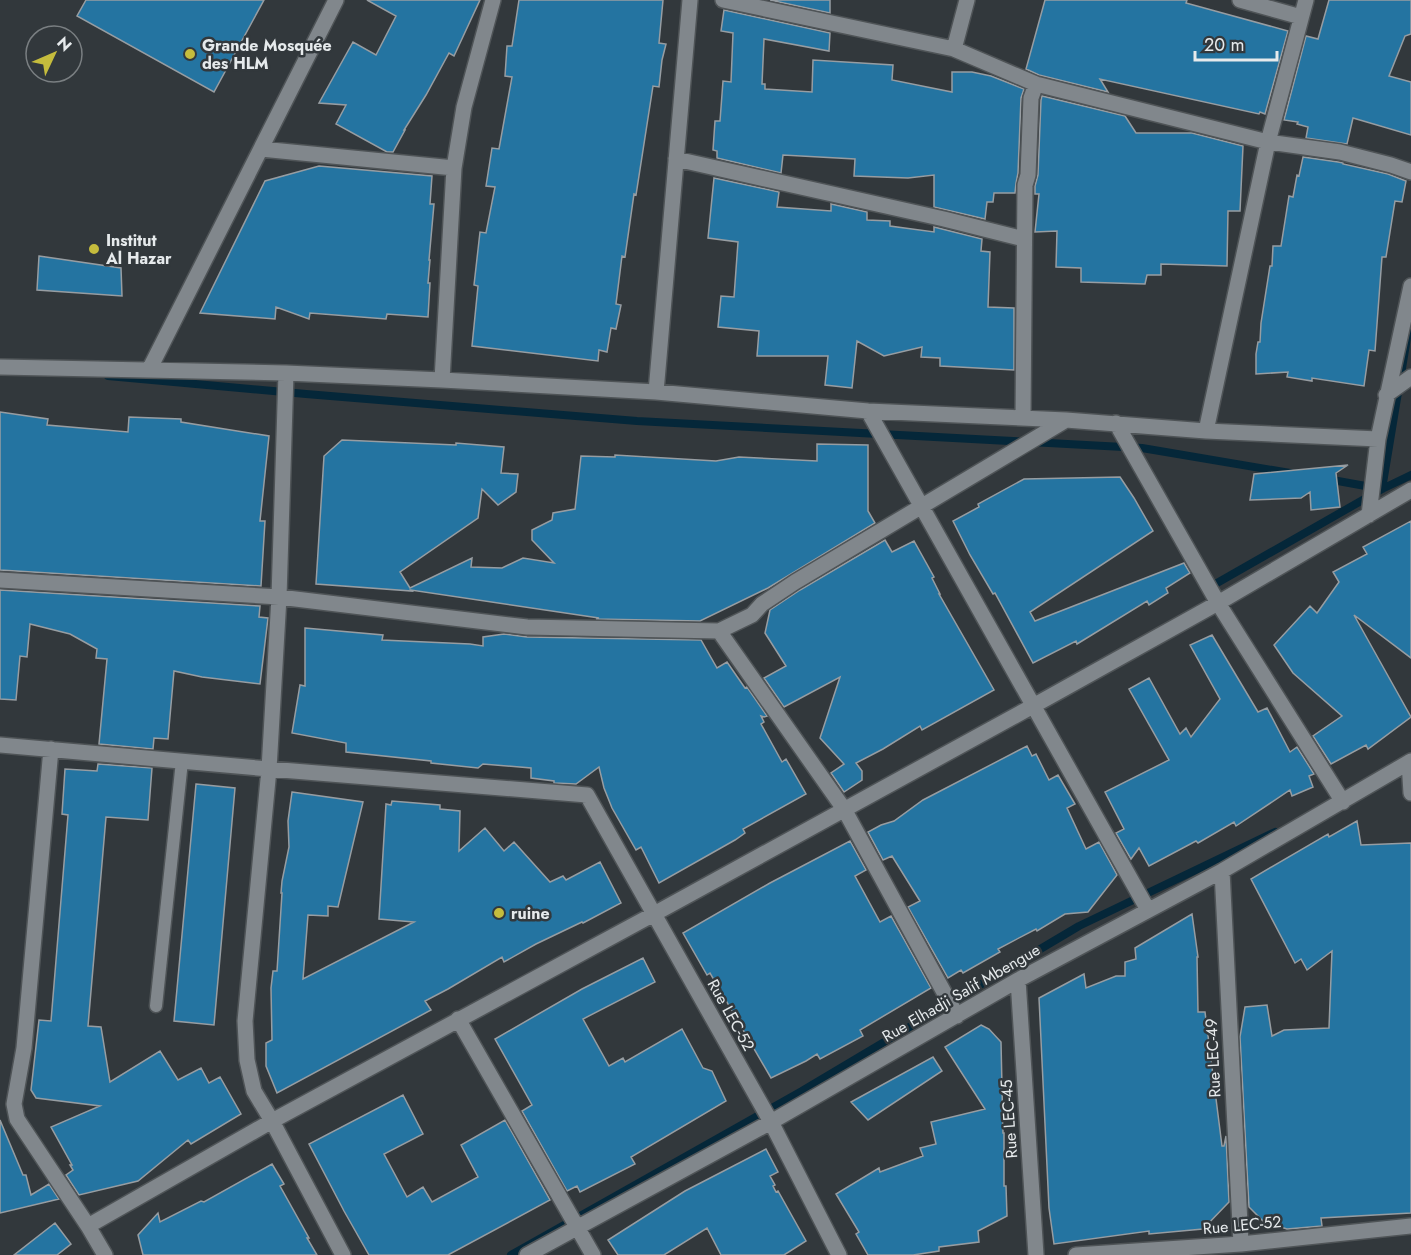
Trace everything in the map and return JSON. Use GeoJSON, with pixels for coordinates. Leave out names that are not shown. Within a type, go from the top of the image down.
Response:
{"type":"FeatureCollection","features":[{"type":"Feature","properties":{"kind":"street"},"geometry":{"type":"LineString","coordinates":[[149,370],[336,0]]}},
{"type":"Feature","properties":{"kind":"street"},"geometry":{"type":"LineString","coordinates":[[442,380],[454,168],[464,107],[493,0]]}},
{"type":"Feature","properties":{"kind":"street"},"geometry":{"type":"LineString","coordinates":[[656,392],[690,0]]}},
{"type":"Feature","properties":{"kind":"street"},"geometry":{"type":"LineString","coordinates":[[723,0],[954,49],[1036,84],[1268,142],[1340,152],[1411,172]]}},
{"type":"Feature","properties":{"kind":"street"},"geometry":{"type":"LineString","coordinates":[[954,49],[967,0]]}},
{"type":"Feature","properties":{"kind":"street"},"geometry":{"type":"LineString","coordinates":[[1240,0],[1301,17]]}},
{"type":"Feature","properties":{"kind":"street"},"geometry":{"type":"LineString","coordinates":[[1206,431],[1268,142],[1306,0]]}},
{"type":"Feature","properties":{"kind":"street"},"geometry":{"type":"LineString","coordinates":[[1023,418],[1025,185],[1028,174],[1031,98],[1036,84]]}},
{"type":"Feature","properties":{"kind":"street"},"geometry":{"type":"LineString","coordinates":[[261,149],[454,168]]}},
{"type":"Feature","properties":{"kind":"street"},"geometry":{"type":"LineString","coordinates":[[676,159],[1024,238]]}},
{"type":"Feature","properties":{"kind":"street"},"geometry":{"type":"LineString","coordinates":[[1369,515],[1386,395],[1411,286]]}},
{"type":"Feature","properties":{"kind":"street"},"geometry":{"type":"LineString","coordinates":[[0,367],[286,373],[442,380],[656,392],[868,411],[1066,420],[1206,431],[1378,439]]}},
{"type":"Feature","properties":{"kind":"street"},"geometry":{"type":"LineString","coordinates":[[286,373],[279,597],[269,770],[245,1021],[247,1060],[254,1090],[343,1255]]}},
{"type":"Feature","properties":{"kind":"street"},"geometry":{"type":"LineString","coordinates":[[1386,395],[1411,377]]}},
{"type":"Feature","properties":{"kind":"street"},"geometry":{"type":"LineString","coordinates":[[868,411],[1148,910]]}},
{"type":"Feature","properties":{"kind":"street"},"geometry":{"type":"LineString","coordinates":[[0,580],[279,597],[527,627],[719,630],[752,615],[762,604],[795,582],[1066,420]]}},
{"type":"Feature","properties":{"kind":"street"},"geometry":{"type":"LineString","coordinates":[[1116,423],[1218,603],[1343,802]]}},
{"type":"Feature","properties":{"kind":"street"},"geometry":{"type":"LineString","coordinates":[[88,1226],[272,1121],[1033,706],[1218,603],[1411,490]]}},
{"type":"Feature","properties":{"kind":"street"},"geometry":{"type":"LineString","coordinates":[[719,630],[844,809],[957,1016]]}},
{"type":"Feature","properties":{"kind":"street"},"geometry":{"type":"LineString","coordinates":[[0,745],[269,770]]}},
{"type":"Feature","properties":{"kind":"street"},"geometry":{"type":"LineString","coordinates":[[51,749],[24,1048],[14,1104],[17,1119],[105,1255]]}},
{"type":"Feature","properties":{"kind":"street"},"geometry":{"type":"LineString","coordinates":[[1410,762],[1411,793]]}},
{"type":"Feature","properties":{"kind":"street","name":"Rue Elhadji Salif Mbengue"},"geometry":{"type":"LineString","coordinates":[[527,1255],[771,1122],[1018,980],[1222,871],[1410,762]]}},
{"type":"Feature","properties":{"kind":"street","name":"Rue LEC-52"},"geometry":{"type":"LineString","coordinates":[[269,770],[587,795],[771,1122],[839,1255]]}},
{"type":"Feature","properties":{"kind":"street","name":"Rue LEC-49"},"geometry":{"type":"LineString","coordinates":[[1222,871],[1241,1244]]}},
{"type":"Feature","properties":{"kind":"street","name":"Rue LEC-45"},"geometry":{"type":"LineString","coordinates":[[1018,980],[1036,1255]]}},
{"type":"Feature","properties":{"kind":"street"},"geometry":{"type":"LineString","coordinates":[[458,1019],[593,1255]]}},
{"type":"Feature","properties":{"kind":"street","name":"Rue LEC-52"},"geometry":{"type":"LineString","coordinates":[[1076,1255],[1241,1244],[1411,1226]]}},
{"type":"Feature","properties":{"kind":"lane"},"geometry":{"type":"LineString","coordinates":[[156,1006],[182,761]]}},
{"type":"Feature","properties":{"kind":"building","name":"Grande Mosquée des HLM"},"geometry":{"type":"Polygon","coordinates":[[[86,0],[264,0],[214,92],[77,16],[86,0]]]}},
{"type":"Feature","properties":{"kind":"building"},"geometry":{"type":"Polygon","coordinates":[[[367,0],[480,0],[454,56],[449,53],[393,152],[387,152],[336,124],[346,105],[319,103],[353,42],[376,55],[396,16],[367,0]]]}},
{"type":"Feature","properties":{"kind":"building"},"geometry":{"type":"Polygon","coordinates":[[[519,0],[663,0],[659,43],[666,44],[659,87],[653,86],[625,257],[622,256],[616,304],[621,305],[616,329],[611,328],[607,352],[599,350],[598,361],[472,346],[478,286],[474,285],[480,232],[486,233],[495,187],[486,186],[492,148],[499,149],[512,77],[505,76],[507,46],[512,46],[519,0]]]}},
{"type":"Feature","properties":{"kind":"building"},"geometry":{"type":"Polygon","coordinates":[[[770,0],[830,0],[830,13],[770,0]]]}},
{"type":"Feature","properties":{"kind":"building"},"geometry":{"type":"Polygon","coordinates":[[[1045,0],[1187,0],[1186,3],[1288,31],[1265,114],[1100,79],[1108,92],[1039,75],[1026,69],[1045,0]]]}},
{"type":"Feature","properties":{"kind":"building"},"geometry":{"type":"Polygon","coordinates":[[[1329,0],[1411,0],[1411,34],[1405,36],[1389,76],[1411,82],[1411,135],[1353,118],[1347,144],[1306,138],[1308,127],[1297,124],[1298,122],[1284,120],[1306,36],[1318,39],[1329,0]]]}},
{"type":"Feature","properties":{"kind":"building"},"geometry":{"type":"Polygon","coordinates":[[[724,10],[830,33],[829,51],[764,39],[762,84],[765,84],[765,89],[812,92],[813,60],[893,65],[892,80],[952,92],[952,72],[972,72],[991,76],[1024,89],[1021,98],[1015,193],[994,193],[993,202],[987,202],[985,219],[934,207],[934,175],[908,178],[854,176],[855,159],[783,155],[781,173],[717,158],[717,151],[713,150],[715,121],[720,121],[723,81],[731,82],[733,33],[721,31],[724,10]]]}},
{"type":"Feature","properties":{"kind":"building"},"geometry":{"type":"Polygon","coordinates":[[[1042,96],[1125,116],[1136,133],[1192,133],[1243,146],[1240,211],[1228,211],[1227,266],[1161,264],[1161,275],[1147,275],[1145,284],[1081,282],[1081,268],[1056,267],[1057,231],[1035,232],[1039,194],[1035,194],[1035,186],[1038,175],[1042,96]]]}},
{"type":"Feature","properties":{"kind":"building"},"geometry":{"type":"Polygon","coordinates":[[[1303,157],[1343,163],[1406,181],[1402,202],[1395,201],[1386,257],[1382,257],[1375,351],[1369,350],[1364,386],[1312,378],[1312,381],[1287,377],[1288,372],[1256,374],[1256,354],[1258,342],[1260,342],[1270,266],[1272,266],[1273,246],[1281,246],[1289,196],[1293,197],[1303,157]]]}},
{"type":"Feature","properties":{"kind":"building"},"geometry":{"type":"Polygon","coordinates":[[[319,166],[432,176],[430,204],[434,204],[429,260],[428,317],[387,314],[386,319],[310,313],[309,319],[276,307],[275,319],[200,313],[265,181],[319,166]]]}},
{"type":"Feature","properties":{"kind":"building"},"geometry":{"type":"Polygon","coordinates":[[[714,178],[779,192],[777,207],[831,211],[831,204],[867,212],[867,220],[890,221],[890,226],[934,232],[934,227],[982,239],[981,251],[990,252],[988,307],[1014,308],[1014,370],[940,366],[940,358],[921,357],[922,347],[884,356],[857,341],[852,388],[825,385],[828,356],[757,356],[759,331],[718,327],[721,296],[734,297],[738,242],[708,238],[714,178]]]}},
{"type":"Feature","properties":{"kind":"building"},"geometry":{"type":"Polygon","coordinates":[[[39,256],[121,268],[122,296],[37,290],[39,256]]]}},
{"type":"Feature","properties":{"kind":"building"},"geometry":{"type":"Polygon","coordinates":[[[0,412],[48,419],[47,425],[128,432],[129,417],[181,419],[181,422],[269,436],[260,521],[265,521],[261,586],[0,570],[0,412]]]}},
{"type":"Feature","properties":{"kind":"building"},"geometry":{"type":"Polygon","coordinates":[[[342,440],[456,445],[456,443],[504,447],[501,473],[518,474],[516,492],[498,505],[482,489],[478,518],[400,572],[410,588],[472,558],[471,567],[502,568],[523,558],[554,563],[532,540],[532,530],[552,520],[553,513],[575,509],[581,456],[615,457],[615,455],[716,461],[739,457],[817,461],[817,444],[868,445],[868,511],[875,523],[768,588],[700,621],[596,619],[599,618],[411,590],[316,584],[324,456],[342,440]]]}},
{"type":"Feature","properties":{"kind":"building"},"geometry":{"type":"Polygon","coordinates":[[[1348,465],[1336,473],[1340,507],[1311,510],[1310,492],[1301,498],[1250,500],[1254,474],[1348,465]]]}},
{"type":"Feature","properties":{"kind":"building"},"geometry":{"type":"Polygon","coordinates":[[[1120,477],[1153,531],[1030,612],[1035,621],[1184,563],[1190,573],[1166,588],[1168,593],[1149,605],[1147,601],[1077,644],[1076,641],[1033,663],[995,593],[993,594],[970,555],[953,521],[979,507],[978,504],[1024,479],[1120,477]]]}},
{"type":"Feature","properties":{"kind":"building"},"geometry":{"type":"Polygon","coordinates":[[[1411,521],[1411,658],[1354,615],[1411,717],[1368,749],[1366,745],[1331,764],[1313,736],[1342,716],[1293,673],[1274,645],[1310,606],[1317,613],[1339,582],[1333,572],[1367,554],[1363,547],[1411,521]]]}},
{"type":"Feature","properties":{"kind":"building"},"geometry":{"type":"Polygon","coordinates":[[[885,540],[892,552],[914,541],[934,577],[932,578],[939,594],[994,690],[922,730],[920,726],[856,763],[862,771],[862,780],[844,792],[831,773],[844,764],[820,738],[840,677],[784,707],[764,678],[786,666],[765,633],[770,610],[885,540]]]}},
{"type":"Feature","properties":{"kind":"building"},"geometry":{"type":"Polygon","coordinates":[[[0,590],[260,606],[259,617],[268,618],[260,684],[174,671],[168,739],[154,738],[153,749],[99,744],[107,659],[96,658],[97,649],[70,634],[30,624],[27,657],[20,656],[16,700],[0,699],[0,590]]]}},
{"type":"Feature","properties":{"kind":"building"},"geometry":{"type":"Polygon","coordinates":[[[305,628],[383,635],[382,640],[483,646],[483,637],[504,634],[527,637],[701,640],[717,668],[727,662],[767,716],[761,716],[764,722],[761,724],[782,762],[786,759],[806,794],[743,829],[745,833],[735,840],[659,883],[641,847],[636,850],[612,808],[599,767],[576,784],[554,783],[554,781],[531,778],[531,768],[483,764],[478,768],[346,752],[346,743],[292,733],[300,685],[305,686],[305,628]]]}},
{"type":"Feature","properties":{"kind":"building"},"geometry":{"type":"Polygon","coordinates":[[[1212,635],[1258,712],[1267,708],[1290,752],[1297,747],[1314,774],[1309,776],[1313,787],[1292,796],[1290,790],[1236,826],[1234,822],[1198,843],[1196,841],[1149,866],[1139,848],[1131,859],[1116,833],[1124,829],[1105,792],[1169,760],[1129,689],[1149,678],[1180,734],[1186,728],[1191,737],[1220,699],[1190,645],[1212,635]]]}},
{"type":"Feature","properties":{"kind":"building"},"geometry":{"type":"Polygon","coordinates":[[[1027,746],[1032,756],[1036,754],[1049,780],[1058,775],[1075,804],[1067,808],[1086,849],[1099,842],[1117,875],[1088,912],[1065,914],[1037,931],[1036,929],[998,949],[1000,952],[963,973],[961,970],[948,978],[908,907],[920,901],[892,856],[883,860],[868,832],[894,821],[923,800],[1027,746]]]}},
{"type":"Feature","properties":{"kind":"building"},"geometry":{"type":"Polygon","coordinates":[[[98,764],[152,768],[148,820],[106,817],[88,1026],[101,1027],[110,1082],[160,1051],[178,1080],[201,1068],[209,1083],[220,1077],[241,1114],[191,1144],[188,1140],[138,1181],[79,1195],[66,1175],[73,1170],[70,1165],[72,1165],[51,1127],[100,1106],[36,1098],[31,1090],[39,1020],[51,1021],[68,815],[62,814],[65,769],[97,771],[98,764]]]}},
{"type":"Feature","properties":{"kind":"building"},"geometry":{"type":"Polygon","coordinates":[[[196,784],[235,788],[214,1025],[174,1021],[196,784]]]}},
{"type":"Feature","properties":{"kind":"building"},"geometry":{"type":"Polygon","coordinates":[[[292,792],[363,802],[338,907],[328,906],[328,916],[308,915],[303,979],[414,922],[379,919],[386,804],[391,805],[392,801],[440,805],[440,809],[460,811],[459,851],[485,828],[504,851],[514,842],[550,882],[563,876],[566,880],[600,862],[621,903],[504,962],[502,957],[425,1001],[431,1010],[277,1093],[266,1066],[266,1043],[272,1040],[271,988],[273,971],[277,971],[282,881],[289,847],[288,821],[292,792]]]}},
{"type":"Feature","properties":{"kind":"building"},"geometry":{"type":"Polygon","coordinates":[[[1357,821],[1361,845],[1411,843],[1411,1213],[1321,1218],[1322,1226],[1287,1229],[1264,1222],[1249,1207],[1240,1037],[1245,1007],[1267,1005],[1272,1036],[1284,1030],[1329,1028],[1332,951],[1307,970],[1301,959],[1295,963],[1251,879],[1328,834],[1329,837],[1357,821]]]}},
{"type":"Feature","properties":{"kind":"building"},"geometry":{"type":"Polygon","coordinates":[[[850,841],[866,870],[855,876],[880,922],[891,916],[931,988],[860,1030],[863,1036],[820,1059],[817,1054],[771,1078],[710,973],[707,975],[683,933],[770,883],[850,841]]]}},
{"type":"Feature","properties":{"kind":"building"},"geometry":{"type":"Polygon","coordinates":[[[1192,914],[1198,957],[1198,1012],[1205,1012],[1222,1146],[1224,1146],[1226,1136],[1229,1202],[1203,1229],[1149,1234],[1149,1231],[1054,1244],[1049,1208],[1039,998],[1084,974],[1086,988],[1116,976],[1125,976],[1125,962],[1136,959],[1135,948],[1192,914]]]}},
{"type":"Feature","properties":{"kind":"building"},"geometry":{"type":"Polygon","coordinates":[[[643,958],[655,982],[583,1019],[609,1066],[623,1058],[625,1062],[682,1029],[703,1068],[712,1071],[726,1101],[631,1157],[635,1164],[580,1192],[577,1186],[567,1191],[522,1111],[532,1105],[495,1039],[582,989],[643,958]]]}},
{"type":"Feature","properties":{"kind":"building"},"geometry":{"type":"Polygon","coordinates":[[[981,1025],[989,1029],[1001,1042],[1004,1186],[1006,1186],[1007,1216],[978,1231],[979,1242],[939,1247],[939,1251],[913,1255],[868,1255],[856,1234],[859,1232],[836,1194],[879,1168],[880,1172],[923,1156],[920,1148],[936,1144],[931,1122],[985,1109],[945,1047],[981,1025]]]}},
{"type":"Feature","properties":{"kind":"building"},"geometry":{"type":"Polygon","coordinates":[[[933,1057],[942,1071],[868,1120],[851,1102],[933,1057]]]}},
{"type":"Feature","properties":{"kind":"building"},"geometry":{"type":"Polygon","coordinates":[[[403,1095],[423,1134],[384,1154],[407,1197],[423,1187],[432,1202],[478,1177],[461,1145],[505,1120],[550,1200],[448,1255],[369,1255],[309,1144],[403,1095]]]}},
{"type":"Feature","properties":{"kind":"building"},"geometry":{"type":"Polygon","coordinates":[[[0,1120],[23,1175],[26,1175],[31,1195],[49,1184],[59,1199],[0,1213],[0,1120]]]}},
{"type":"Feature","properties":{"kind":"building"},"geometry":{"type":"Polygon","coordinates":[[[766,1149],[778,1172],[770,1176],[775,1185],[773,1186],[806,1241],[784,1255],[721,1255],[707,1228],[664,1255],[618,1255],[608,1240],[685,1191],[766,1149]]]}},
{"type":"Feature","properties":{"kind":"building"},"geometry":{"type":"Polygon","coordinates":[[[272,1164],[284,1184],[280,1186],[317,1255],[143,1255],[138,1235],[158,1213],[160,1222],[201,1201],[204,1202],[272,1164]]]}},
{"type":"Feature","properties":{"kind":"building"},"geometry":{"type":"Polygon","coordinates":[[[55,1223],[71,1244],[57,1255],[14,1255],[55,1223]]]}},
{"type":"Feature","properties":{"kind":"waterway"},"geometry":{"type":"LineString","coordinates":[[1327,479],[1382,489],[1408,332]]}},
{"type":"Feature","properties":{"kind":"waterway"},"geometry":{"type":"LineString","coordinates":[[108,376],[637,421],[1142,448],[1290,473]]}},
{"type":"Feature","properties":{"kind":"waterway"},"geometry":{"type":"LineString","coordinates":[[1212,590],[1210,587],[1382,489],[1411,475]]}},
{"type":"Feature","properties":{"kind":"waterway"},"geometry":{"type":"LineString","coordinates":[[511,1255],[802,1091],[1079,926],[1275,832]]}},
{"type":"Feature","properties":{"kind":"place","name":"Grande Mosquée des HLM"},"geometry":{"type":"Point","coordinates":[190,54]}},
{"type":"Feature","properties":{"kind":"place","name":"Institut Al Hazar"},"geometry":{"type":"Point","coordinates":[94,249]}},
{"type":"Feature","properties":{"kind":"place","name":"ruine"},"geometry":{"type":"Point","coordinates":[499,913]}}]}
